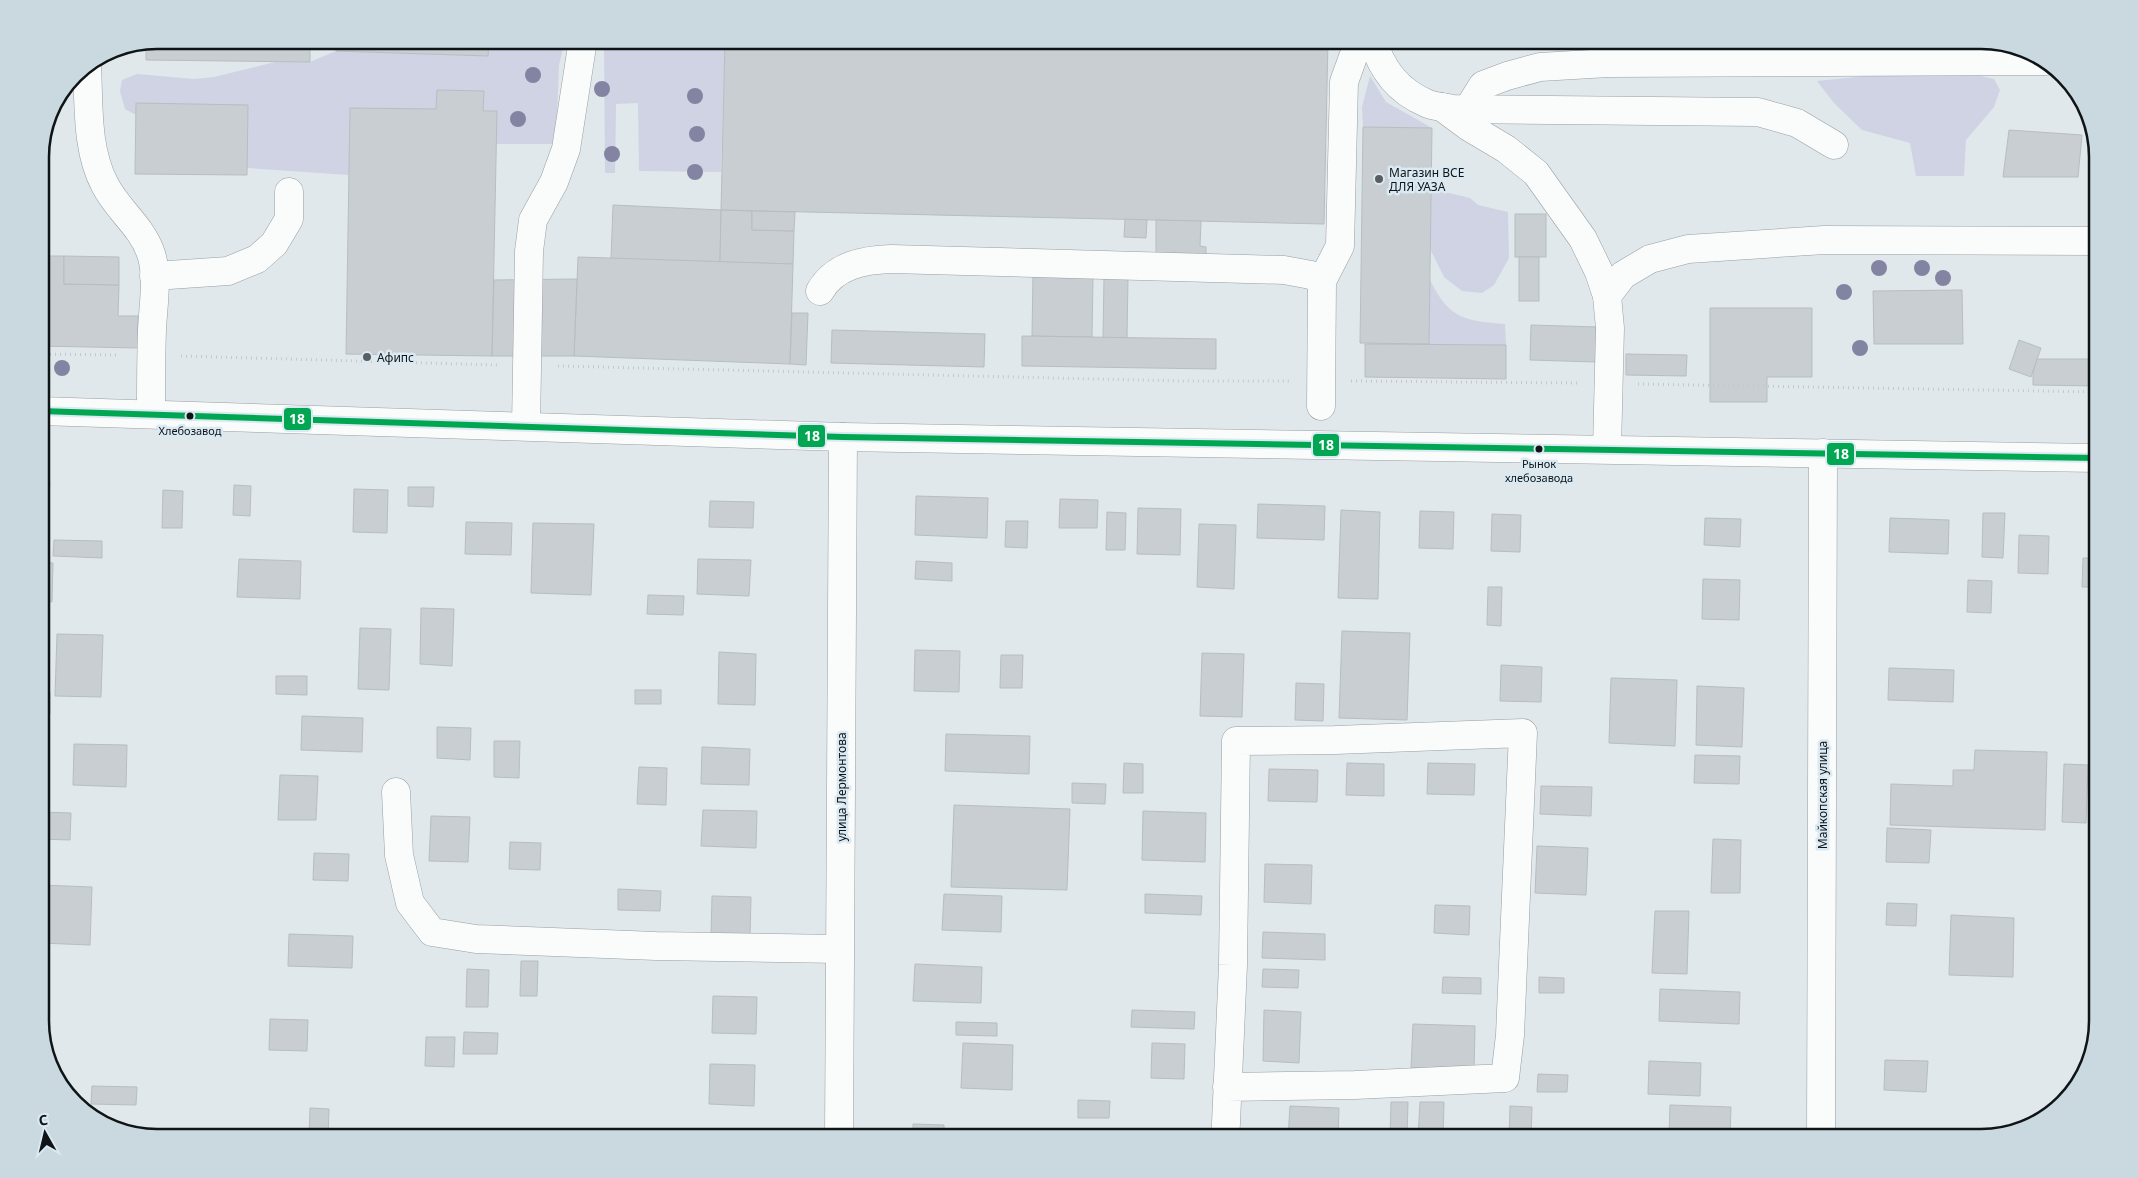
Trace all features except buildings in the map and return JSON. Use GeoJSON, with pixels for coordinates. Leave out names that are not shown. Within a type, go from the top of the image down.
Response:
{"type":"FeatureCollection","features":[{"type":"Feature","properties":{"kind":"street"},"geometry":{"type":"LineString","coordinates":[[526,426],[529,251],[533,220],[554,182],[566,149],[582,49]]}},
{"type":"Feature","properties":{"kind":"street"},"geometry":{"type":"LineString","coordinates":[[1321,394],[1322,281],[1340,246],[1344,82],[1352,57],[1357,49]]}},
{"type":"Feature","properties":{"kind":"street"},"geometry":{"type":"LineString","coordinates":[[1377,49],[1387,75],[1404,92],[1428,104],[1455,108],[1758,112],[1796,123],[1834,145]]}},
{"type":"Feature","properties":{"kind":"street"},"geometry":{"type":"LineString","coordinates":[[1455,108],[1483,85],[1540,66],[1608,63],[2031,61]]}},
{"type":"Feature","properties":{"kind":"street"},"geometry":{"type":"LineString","coordinates":[[88,75],[92,142],[97,168],[105,186],[119,207],[139,230],[151,252],[154,276],[151,414]]}},
{"type":"Feature","properties":{"kind":"street"},"geometry":{"type":"LineString","coordinates":[[1455,108],[1469,127],[1506,149],[1536,173],[1583,239],[1599,272],[1607,296],[1610,328],[1607,449]]}},
{"type":"Feature","properties":{"kind":"street"},"geometry":{"type":"LineString","coordinates":[[154,276],[228,271],[257,259],[274,244],[289,219],[290,192]]}},
{"type":"Feature","properties":{"kind":"street"},"geometry":{"type":"LineString","coordinates":[[1607,296],[1623,275],[1650,259],[1688,249],[1824,240],[2089,241]]}},
{"type":"Feature","properties":{"kind":"street"},"geometry":{"type":"LineString","coordinates":[[820,291],[827,279],[842,269],[868,260],[891,259],[1284,270],[1311,275],[1322,281]]}},
{"type":"Feature","properties":{"kind":"street"},"geometry":{"type":"LineString","coordinates":[[49,411],[843,437],[2089,458]]}},
{"type":"Feature","properties":{"kind":"street","name":"улица Лермонтова"},"geometry":{"type":"LineString","coordinates":[[840,1129],[839,949],[843,437]]}},
{"type":"Feature","properties":{"kind":"street","name":"Майкопская улица"},"geometry":{"type":"LineString","coordinates":[[1821,1129],[1823,453]]}},
{"type":"Feature","properties":{"kind":"street"},"geometry":{"type":"LineString","coordinates":[[1225,1129],[1227,1087],[1233,965],[1236,741],[1336,740],[1523,733],[1510,1025],[1505,1078],[1355,1085],[1227,1087]]}},
{"type":"Feature","properties":{"kind":"street"},"geometry":{"type":"LineString","coordinates":[[396,792],[399,855],[410,903],[432,932],[476,939],[656,946],[839,949]]}},
{"type":"Feature","properties":{"kind":"path"},"geometry":{"type":"LineString","coordinates":[[49,354],[1180,380],[1321,394],[1610,383],[2089,392]]}},
{"type":"Feature","properties":{"kind":"shaded area"},"geometry":{"type":"Polygon","coordinates":[[[488,49],[563,49],[559,65],[556,144],[496,144],[483,111],[484,91],[437,90],[436,109],[349,175],[247,168],[248,105],[136,115],[125,109],[120,91],[122,80],[137,74],[194,79],[214,77],[275,62],[310,62],[336,51],[488,56],[488,49]]]}},
{"type":"Feature","properties":{"kind":"shaded area"},"geometry":{"type":"Polygon","coordinates":[[[604,49],[725,49],[721,172],[639,171],[638,103],[616,104],[615,173],[605,173],[604,49]]]}},
{"type":"Feature","properties":{"kind":"shaded area"},"geometry":{"type":"Polygon","coordinates":[[[1959,71],[1994,79],[2000,90],[1994,107],[1966,140],[1964,176],[1916,176],[1910,143],[1862,130],[1834,103],[1817,81],[1876,75],[1959,71]]]}},
{"type":"Feature","properties":{"kind":"shaded area"},"geometry":{"type":"Polygon","coordinates":[[[1370,76],[1386,102],[1432,128],[1363,127],[1362,107],[1370,76]]]}},
{"type":"Feature","properties":{"kind":"shaded area"},"geometry":{"type":"Polygon","coordinates":[[[1431,191],[1470,198],[1478,205],[1508,212],[1509,258],[1494,285],[1482,293],[1462,291],[1444,277],[1430,249],[1431,191]]]}},
{"type":"Feature","properties":{"kind":"shaded area"},"geometry":{"type":"Polygon","coordinates":[[[1430,280],[1444,303],[1460,316],[1479,321],[1505,324],[1506,345],[1429,344],[1430,280]]]}},
{"type":"Feature","properties":{"kind":"transit line","name":"18"},"geometry":{"type":"LineString","coordinates":[[49,411],[843,437],[2089,458]]}},
{"type":"Feature","properties":{"kind":"place","name":"Магазин ВСЕ ДЛЯ УАЗА"},"geometry":{"type":"Point","coordinates":[1379,179]}},
{"type":"Feature","properties":{"kind":"place","name":"Афипс"},"geometry":{"type":"Point","coordinates":[367,357]}},
{"type":"Feature","properties":{"kind":"place","name":"Хлебозавод"},"geometry":{"type":"Point","coordinates":[190,416]}},
{"type":"Feature","properties":{"kind":"place","name":"Рынок хлебозавода"},"geometry":{"type":"Point","coordinates":[1539,449]}}]}
